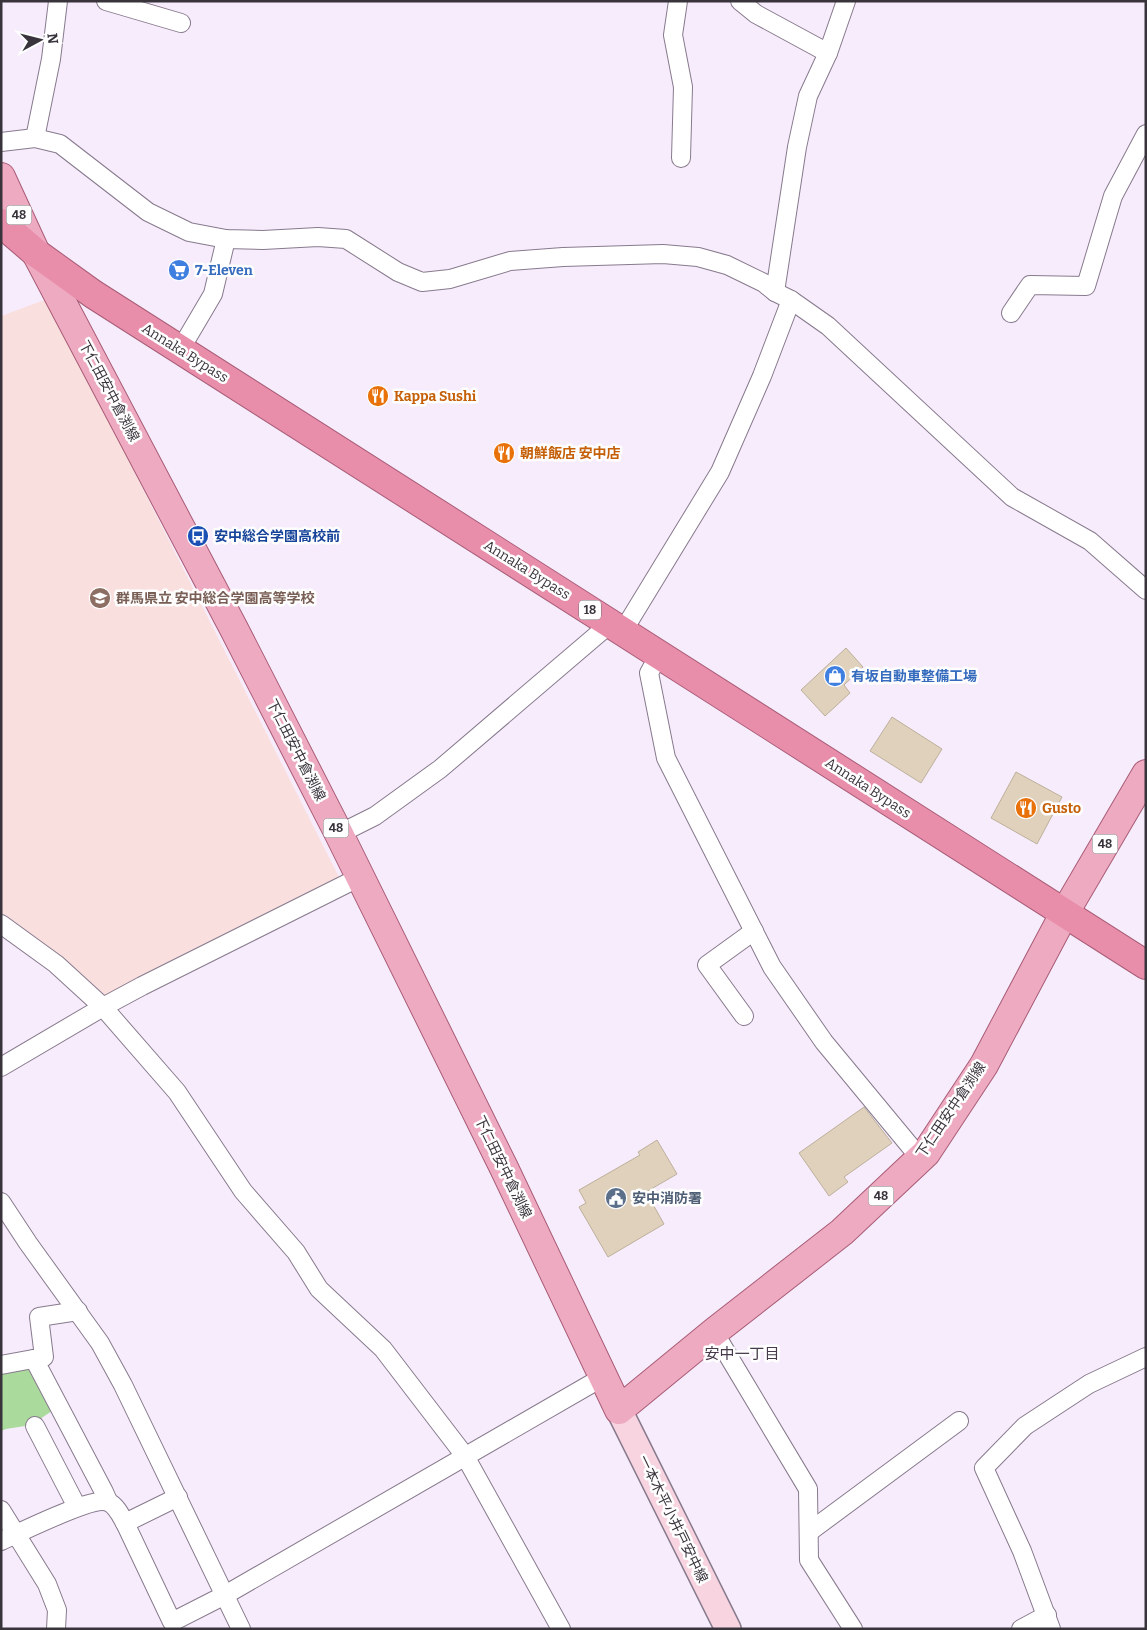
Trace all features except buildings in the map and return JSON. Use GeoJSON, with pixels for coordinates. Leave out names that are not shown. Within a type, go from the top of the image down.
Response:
{"type":"FeatureCollection","features":[{"type":"Feature","properties":{"kind":"highway","name":"18"},"geometry":{"type":"LineString","coordinates":[[1,223],[36,253]]}},
{"type":"Feature","properties":{"kind":"highway","name":"Annaka Bypass"},"geometry":{"type":"LineString","coordinates":[[36,253],[93,294],[180,350],[1146,965]]}},
{"type":"Feature","properties":{"kind":"main road","name":"下仁田安中倉渕線"},"geometry":{"type":"LineString","coordinates":[[1,177],[36,253],[234,628],[339,834],[504,1168],[619,1410],[714,1332],[842,1232],[926,1153],[984,1065],[1064,914],[1146,774]]}},
{"type":"Feature","properties":{"kind":"main road","name":"一本木平小井戸安中線"},"geometry":{"type":"LineString","coordinates":[[619,1410],[728,1629]]}},
{"type":"Feature","properties":{"kind":"street"},"geometry":{"type":"LineString","coordinates":[[35,138],[51,59],[58,1]]}},
{"type":"Feature","properties":{"kind":"street"},"geometry":{"type":"LineString","coordinates":[[106,1],[181,23]]}},
{"type":"Feature","properties":{"kind":"street"},"geometry":{"type":"LineString","coordinates":[[678,1],[673,35],[683,87],[682,158]]}},
{"type":"Feature","properties":{"kind":"street"},"geometry":{"type":"LineString","coordinates":[[740,1],[756,14],[828,53]]}},
{"type":"Feature","properties":{"kind":"street"},"geometry":{"type":"LineString","coordinates":[[339,834],[375,816],[440,770],[617,627],[720,472],[762,376],[783,296],[796,147],[808,96],[828,53],[846,1]]}},
{"type":"Feature","properties":{"kind":"street"},"geometry":{"type":"LineString","coordinates":[[1010,314],[1030,285],[1086,286],[1113,196],[1146,134]]}},
{"type":"Feature","properties":{"kind":"street"},"geometry":{"type":"LineString","coordinates":[[1,142],[35,138],[60,144],[148,212],[189,232],[226,239],[263,240],[318,237],[346,239],[398,272],[422,282],[450,279],[510,261],[563,257],[663,254],[698,257],[727,265],[764,283],[828,326],[1012,497],[1090,541],[1146,590]]}},
{"type":"Feature","properties":{"kind":"street"},"geometry":{"type":"LineString","coordinates":[[180,350],[213,294],[226,239]]}},
{"type":"Feature","properties":{"kind":"street"},"geometry":{"type":"LineString","coordinates":[[659,655],[649,674],[666,758],[772,967],[824,1042],[920,1158]]}},
{"type":"Feature","properties":{"kind":"street"},"geometry":{"type":"LineString","coordinates":[[1,1068],[103,1007],[360,877]]}},
{"type":"Feature","properties":{"kind":"street"},"geometry":{"type":"LineString","coordinates":[[1,924],[56,964],[103,1007],[177,1092],[243,1191],[296,1252],[319,1289],[383,1348],[465,1456],[561,1629]]}},
{"type":"Feature","properties":{"kind":"street"},"geometry":{"type":"LineString","coordinates":[[744,1016],[707,966],[754,931]]}},
{"type":"Feature","properties":{"kind":"street"},"geometry":{"type":"LineString","coordinates":[[1,1202],[100,1343],[123,1384],[241,1629]]}},
{"type":"Feature","properties":{"kind":"street"},"geometry":{"type":"LineString","coordinates":[[1,1365],[44,1357],[39,1317],[78,1311]]}},
{"type":"Feature","properties":{"kind":"street"},"geometry":{"type":"LineString","coordinates":[[714,1332],[808,1489],[809,1560],[853,1629]]}},
{"type":"Feature","properties":{"kind":"street"},"geometry":{"type":"LineString","coordinates":[[1021,1629],[1049,1622],[1022,1551],[984,1468],[1025,1426],[1089,1384],[1146,1357]]}},
{"type":"Feature","properties":{"kind":"street"},"geometry":{"type":"LineString","coordinates":[[34,1359],[100,1483],[108,1502],[115,1508],[125,1523],[174,1626],[604,1377]]}},
{"type":"Feature","properties":{"kind":"street"},"geometry":{"type":"LineString","coordinates":[[809,1532],[959,1421]]}},
{"type":"Feature","properties":{"kind":"street"},"geometry":{"type":"LineString","coordinates":[[35,1426],[77,1507]]}},
{"type":"Feature","properties":{"kind":"street"},"geometry":{"type":"LineString","coordinates":[[125,1523],[178,1496]]}},
{"type":"Feature","properties":{"kind":"street"},"geometry":{"type":"LineString","coordinates":[[9,1537],[77,1507],[97,1501],[108,1502]]}},
{"type":"Feature","properties":{"kind":"street"},"geometry":{"type":"LineString","coordinates":[[1,1510],[9,1537],[47,1584],[57,1610],[56,1629]]}},
{"type":"Feature","properties":{"kind":"shaded area","name":"群馬県立 安中総合学園高等学校"},"geometry":{"type":"Polygon","coordinates":[[[47,299],[340,879],[106,999],[1,916],[1,316],[47,299]]]}},
{"type":"Feature","properties":{"kind":"green space"},"geometry":{"type":"Polygon","coordinates":[[[31,1365],[55,1409],[31,1425],[1,1431],[1,1371],[31,1365]]]}},
{"type":"Feature","properties":{"kind":"place","name":"7-Eleven"},"geometry":{"type":"Point","coordinates":[179,270]}},
{"type":"Feature","properties":{"kind":"place","name":"Kappa Sushi"},"geometry":{"type":"Point","coordinates":[378,396]}},
{"type":"Feature","properties":{"kind":"place","name":"朝鮮飯店 安中店"},"geometry":{"type":"Point","coordinates":[504,453]}},
{"type":"Feature","properties":{"kind":"place","name":"安中総合学園高校前"},"geometry":{"type":"Point","coordinates":[198,536]}},
{"type":"Feature","properties":{"kind":"place","name":"群馬県立 安中総合学園高等学校"},"geometry":{"type":"Point","coordinates":[100,598]}},
{"type":"Feature","properties":{"kind":"place","name":"有坂自動車整備工場"},"geometry":{"type":"Point","coordinates":[835,676]}},
{"type":"Feature","properties":{"kind":"place","name":"Gusto"},"geometry":{"type":"Point","coordinates":[1026,808]}},
{"type":"Feature","properties":{"kind":"place","name":"安中消防署"},"geometry":{"type":"Point","coordinates":[616,1198]}},
{"type":"Feature","properties":{"kind":"district","name":"安中一丁目"},"geometry":{"type":"Point","coordinates":[742,1354]}}]}
